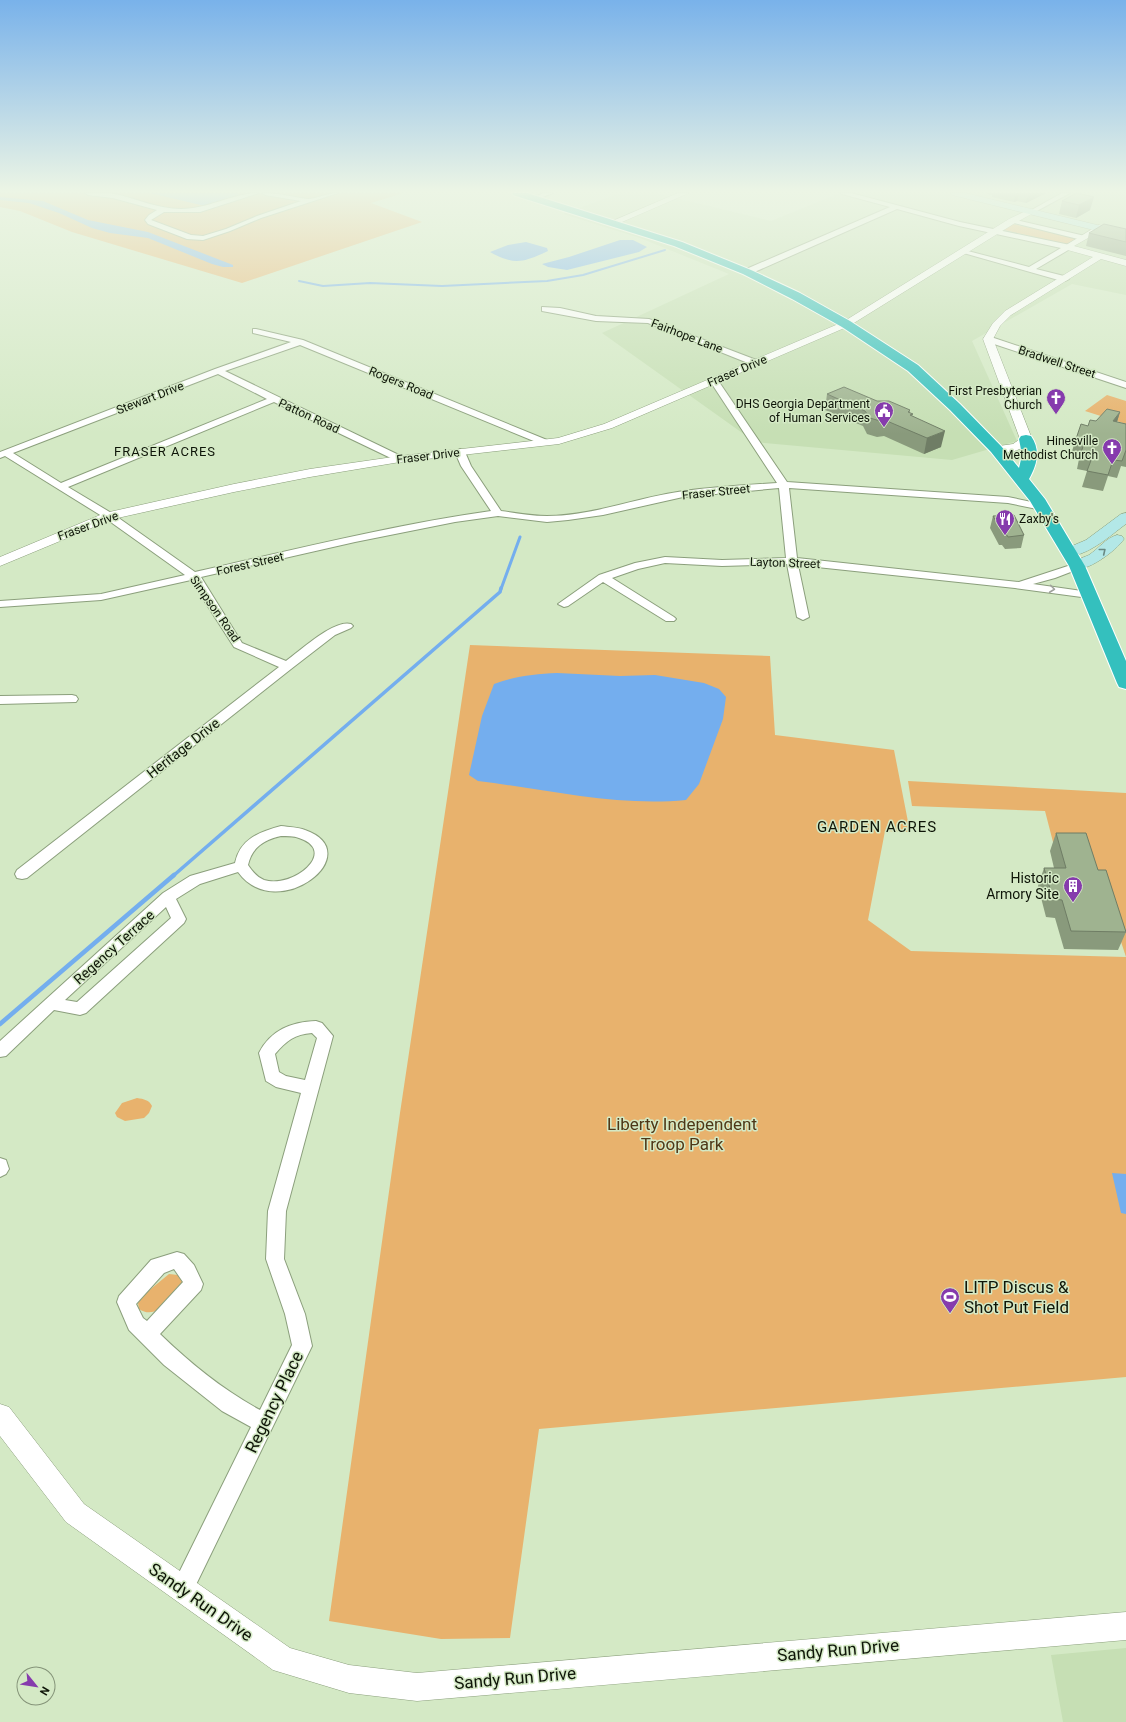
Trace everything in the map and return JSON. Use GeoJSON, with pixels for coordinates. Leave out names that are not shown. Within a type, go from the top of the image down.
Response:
{"type":"FeatureCollection","features":[{"type":"Feature","properties":{"kind":"highway"},"geometry":{"type":"LineString","coordinates":[[750,273],[796,296],[846,324],[912,368],[955,407],[996,449],[1042,507],[1073,559],[1126,682]]}},
{"type":"Feature","properties":{"kind":"highway"},"geometry":{"type":"LineString","coordinates":[[1025,484],[1030,459],[1030,448],[1026,439]]}},
{"type":"Feature","properties":{"kind":"main road"},"geometry":{"type":"LineString","coordinates":[[1073,559],[1126,517]]}},
{"type":"Feature","properties":{"kind":"main road"},"geometry":{"type":"LineString","coordinates":[[1073,559],[1095,557],[1126,532]]}},
{"type":"Feature","properties":{"kind":"street","name":"Fraser Drive"},"geometry":{"type":"LineString","coordinates":[[0,562],[109,516],[234,488],[400,459],[559,441],[608,426],[846,324],[929,273]]}},
{"type":"Feature","properties":{"kind":"street"},"geometry":{"type":"LineString","coordinates":[[1047,273],[1065,278]]}},
{"type":"Feature","properties":{"kind":"street"},"geometry":{"type":"LineString","coordinates":[[996,449],[1019,446],[1024,443],[1026,439],[988,339],[996,325],[1008,313],[1072,273]]}},
{"type":"Feature","properties":{"kind":"street","name":"Fairhope Lane"},"geometry":{"type":"LineString","coordinates":[[545,309],[564,310],[602,319],[636,319],[649,321],[756,363]]}},
{"type":"Feature","properties":{"kind":"street","name":"Rogers Road"},"geometry":{"type":"LineString","coordinates":[[256,331],[300,342],[544,442]]}},
{"type":"Feature","properties":{"kind":"street","name":"Bradwell Street"},"geometry":{"type":"LineString","coordinates":[[988,339],[1126,385]]}},
{"type":"Feature","properties":{"kind":"street","name":"Stewart Drive"},"geometry":{"type":"LineString","coordinates":[[3,454],[218,371],[300,342]]}},
{"type":"Feature","properties":{"kind":"street","name":"Patton Road"},"geometry":{"type":"LineString","coordinates":[[218,371],[274,400],[400,459]]}},
{"type":"Feature","properties":{"kind":"street"},"geometry":{"type":"LineString","coordinates":[[714,381],[784,485],[792,561],[803,617]]}},
{"type":"Feature","properties":{"kind":"street"},"geometry":{"type":"LineString","coordinates":[[62,486],[274,400]]}},
{"type":"Feature","properties":{"kind":"street"},"geometry":{"type":"LineString","coordinates":[[460,452],[466,466],[498,513]]}},
{"type":"Feature","properties":{"kind":"street","name":"Simpson Road"},"geometry":{"type":"LineString","coordinates":[[3,454],[62,486],[109,516],[195,577],[238,645],[287,666]]}},
{"type":"Feature","properties":{"kind":"street"},"geometry":{"type":"LineString","coordinates":[[1008,500],[1025,484]]}},
{"type":"Feature","properties":{"kind":"street","name":"Fraser Street"},"geometry":{"type":"LineString","coordinates":[[498,513],[521,517],[568,517],[603,512],[683,494],[784,485],[1008,500],[1042,507]]}},
{"type":"Feature","properties":{"kind":"street","name":"Forest Street"},"geometry":{"type":"LineString","coordinates":[[0,604],[101,597],[195,577],[355,539],[455,519],[498,513]]}},
{"type":"Feature","properties":{"kind":"street","name":"Layton Street"},"geometry":{"type":"LineString","coordinates":[[1016,585],[1051,576],[1073,559]]}},
{"type":"Feature","properties":{"kind":"street","name":"Layton Street"},"geometry":{"type":"LineString","coordinates":[[564,604],[603,577],[635,566],[665,560],[722,563],[792,561],[1016,585],[1089,595]]}},
{"type":"Feature","properties":{"kind":"street"},"geometry":{"type":"LineString","coordinates":[[603,577],[670,619]]}},
{"type":"Feature","properties":{"kind":"street","name":"Heritage Drive"},"geometry":{"type":"LineString","coordinates":[[22,874],[287,666],[331,633],[347,626]]}},
{"type":"Feature","properties":{"kind":"street"},"geometry":{"type":"LineString","coordinates":[[0,700],[72,699]]}},
{"type":"Feature","properties":{"kind":"street"},"geometry":{"type":"LineString","coordinates":[[281,831],[294,831],[306,834],[315,839],[321,847],[322,860],[315,871],[300,881],[285,886],[267,886],[253,881],[241,866],[242,856],[254,842],[265,835],[281,831]]}},
{"type":"Feature","properties":{"kind":"street","name":"Regency Terrace"},"geometry":{"type":"LineString","coordinates":[[0,1051],[168,897],[195,880],[241,866]]}},
{"type":"Feature","properties":{"kind":"street"},"geometry":{"type":"LineString","coordinates":[[52,1004],[80,1009],[179,919],[168,897]]}},
{"type":"Feature","properties":{"kind":"street","name":"Regency Place"},"geometry":{"type":"LineString","coordinates":[[182,1589],[302,1346],[295,1314],[275,1259],[275,1252],[277,1211],[310,1088]]}},
{"type":"Feature","properties":{"kind":"street"},"geometry":{"type":"LineString","coordinates":[[147,1335],[171,1358],[229,1404],[264,1423]]}},
{"type":"Feature","properties":{"kind":"street","name":"Sandy Run Drive"},"geometry":{"type":"LineString","coordinates":[[0,1416],[75,1513],[282,1660],[350,1679],[417,1687],[1126,1626]]}},
{"type":"Feature","properties":{"kind":"shaded area"},"geometry":{"type":"Polygon","coordinates":[[[727,273],[1126,273],[1126,295],[1072,284],[972,341],[1017,441],[952,460],[755,442],[602,333],[729,274],[727,273]]]}},
{"type":"Feature","properties":{"kind":"shaded area"},"geometry":{"type":"Polygon","coordinates":[[[1126,1648],[1126,1722],[1063,1722],[1051,1655],[1126,1648]]]}},
{"type":"Feature","properties":{"kind":"green space"},"geometry":{"type":"Polygon","coordinates":[[[210,273],[270,273],[242,283],[210,273]]]}},
{"type":"Feature","properties":{"kind":"green space"},"geometry":{"type":"Polygon","coordinates":[[[1107,395],[1126,401],[1126,424],[1085,411],[1107,395]]]}},
{"type":"Feature","properties":{"kind":"green space","name":"Liberty Independent Troop Park"},"geometry":{"type":"Polygon","coordinates":[[[470,645],[770,656],[775,735],[894,750],[910,832],[885,831],[868,920],[911,951],[1126,957],[1126,1377],[539,1429],[510,1638],[441,1639],[329,1621],[400,1113],[470,645]]]}},
{"type":"Feature","properties":{"kind":"green space"},"geometry":{"type":"Polygon","coordinates":[[[908,781],[1126,793],[1126,957],[1089,844],[1053,842],[1045,811],[912,806],[908,781]]]}},
{"type":"Feature","properties":{"kind":"green space"},"geometry":{"type":"Polygon","coordinates":[[[137,1098],[146,1100],[152,1106],[149,1113],[144,1118],[125,1121],[117,1117],[115,1113],[122,1103],[137,1098]]]}},
{"type":"Feature","properties":{"kind":"green space"},"geometry":{"type":"Polygon","coordinates":[[[169,1274],[178,1275],[184,1281],[165,1305],[153,1312],[146,1312],[139,1309],[138,1303],[141,1297],[169,1274]]]}},
{"type":"Feature","properties":{"kind":"water"},"geometry":{"type":"Polygon","coordinates":[[[557,673],[620,676],[655,675],[704,683],[719,689],[726,697],[723,719],[699,784],[686,800],[660,802],[581,796],[478,781],[469,775],[482,716],[494,684],[525,676],[557,673]]]}},
{"type":"Feature","properties":{"kind":"water"},"geometry":{"type":"Polygon","coordinates":[[[1112,1173],[1126,1174],[1126,1214],[1121,1213],[1112,1173]]]}},
{"type":"Feature","properties":{"kind":"building"},"geometry":{"type":"Polygon","coordinates":[[[844,387],[877,401],[889,401],[910,410],[908,412],[913,414],[910,415],[945,431],[927,438],[887,421],[880,421],[870,418],[865,411],[827,394],[844,387]]]}},
{"type":"Feature","properties":{"kind":"building"},"geometry":{"type":"Polygon","coordinates":[[[1107,409],[1120,412],[1113,421],[1126,424],[1126,450],[1122,461],[1113,460],[1108,475],[1087,471],[1093,455],[1081,453],[1084,443],[1075,442],[1081,424],[1088,426],[1090,420],[1096,421],[1107,409]]]}},
{"type":"Feature","properties":{"kind":"building"},"geometry":{"type":"Polygon","coordinates":[[[1014,515],[1024,535],[1008,537],[1005,532],[1002,532],[993,516],[1014,515]]]}},
{"type":"Feature","properties":{"kind":"building"},"geometry":{"type":"Polygon","coordinates":[[[1056,833],[1086,833],[1098,870],[1106,870],[1126,932],[1071,931],[1062,900],[1053,899],[1044,868],[1066,868],[1056,833]]]}},
{"type":"Feature","properties":{"kind":"waterway"},"geometry":{"type":"LineString","coordinates":[[299,281],[323,286],[370,283],[442,286],[547,281],[588,273]]}},
{"type":"Feature","properties":{"kind":"waterway"},"geometry":{"type":"LineString","coordinates":[[501,589],[520,537]]}},
{"type":"Feature","properties":{"kind":"waterway"},"geometry":{"type":"LineString","coordinates":[[173,876],[500,592],[501,588]]}},
{"type":"Feature","properties":{"kind":"waterway"},"geometry":{"type":"LineString","coordinates":[[0,1024],[174,875]]}},
{"type":"Feature","properties":{"kind":"place","name":"First Presbyterian Church"},"geometry":{"type":"Point","coordinates":[1056,415]}},
{"type":"Feature","properties":{"kind":"place","name":"DHS Georgia Department of Human Services"},"geometry":{"type":"Point","coordinates":[884,428]}},
{"type":"Feature","properties":{"kind":"place","name":"Hinesville Methodist Church"},"geometry":{"type":"Point","coordinates":[1112,465]}},
{"type":"Feature","properties":{"kind":"place","name":"Zaxby's"},"geometry":{"type":"Point","coordinates":[1005,536]}},
{"type":"Feature","properties":{"kind":"place","name":"Historic Armory Site"},"geometry":{"type":"Point","coordinates":[1073,903]}},
{"type":"Feature","properties":{"kind":"place","name":"LITP Discus & Shot Put Field"},"geometry":{"type":"Point","coordinates":[950,1314]}},
{"type":"Feature","properties":{"kind":"district","name":"FRASER ACRES"},"geometry":{"type":"Point","coordinates":[165,451]}},
{"type":"Feature","properties":{"kind":"district","name":"GARDEN ACRES"},"geometry":{"type":"Point","coordinates":[877,827]}}]}
